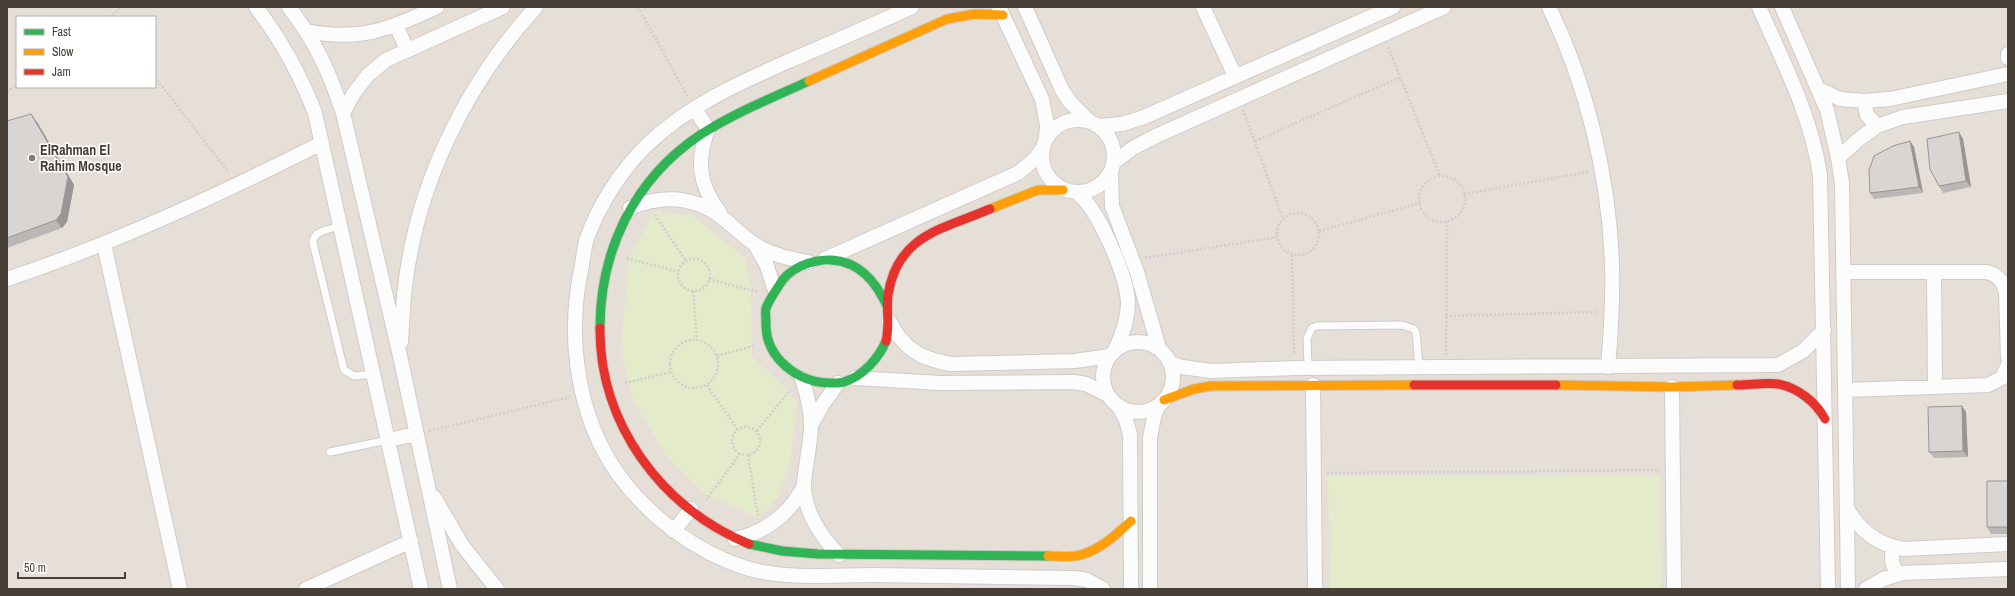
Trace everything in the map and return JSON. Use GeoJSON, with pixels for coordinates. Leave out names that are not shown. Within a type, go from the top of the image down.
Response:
{"type":"FeatureCollection","features":[{"type":"Feature","properties":{"kind":"street"},"geometry":{"type":"LineString","coordinates":[[256,7],[293,61],[315,113],[421,589]]}},
{"type":"Feature","properties":{"kind":"street"},"geometry":{"type":"LineString","coordinates":[[289,7],[307,31],[331,76],[343,113],[400,356],[426,483],[450,589]]}},
{"type":"Feature","properties":{"kind":"street"},"geometry":{"type":"LineString","coordinates":[[343,113],[354,93],[368,75],[386,60],[503,7]]}},
{"type":"Feature","properties":{"kind":"street"},"geometry":{"type":"LineString","coordinates":[[400,356],[405,287],[418,218],[441,153],[472,91],[512,33],[536,7]]}},
{"type":"Feature","properties":{"kind":"street"},"geometry":{"type":"LineString","coordinates":[[912,7],[729,88],[674,121],[646,146],[622,175],[602,207],[586,241],[574,319],[576,360],[582,394],[599,438],[618,473],[644,504],[674,531],[709,552],[746,568],[766,572],[810,576],[896,575],[1074,578],[1087,580],[1104,589]]}},
{"type":"Feature","properties":{"kind":"street"},"geometry":{"type":"LineString","coordinates":[[1025,7],[1062,90],[1079,112],[1095,124],[1112,143],[1112,206],[1145,297],[1159,348],[1170,363],[1173,376],[1171,389],[1161,403],[1154,417],[1150,438],[1150,589]]}},
{"type":"Feature","properties":{"kind":"street"},"geometry":{"type":"LineString","coordinates":[[1203,7],[1235,76]]}},
{"type":"Feature","properties":{"kind":"street"},"geometry":{"type":"LineString","coordinates":[[823,259],[840,261],[856,267],[870,277],[881,290],[887,306],[889,321],[887,338],[880,354],[869,368],[855,378],[838,383],[820,384],[801,379],[786,369],[775,356],[768,342],[765,326],[766,310],[772,292],[784,277],[795,268],[808,262],[823,259],[1018,173],[1036,158],[1052,131],[1060,124],[1080,120],[1095,124],[1122,124],[1139,119],[1393,7]]}},
{"type":"Feature","properties":{"kind":"street"},"geometry":{"type":"LineString","coordinates":[[887,306],[890,283],[899,261],[914,243],[933,232],[1029,193],[1052,189],[1077,192],[1088,191],[1097,187],[1112,168],[1133,148],[1156,136],[1444,7]]}},
{"type":"Feature","properties":{"kind":"street"},"geometry":{"type":"LineString","coordinates":[[1549,7],[1561,32],[1585,100],[1602,170],[1612,264],[1612,311],[1608,367]]}},
{"type":"Feature","properties":{"kind":"street"},"geometry":{"type":"LineString","coordinates":[[1759,7],[1806,116],[1817,154],[1822,195],[1828,589]]}},
{"type":"Feature","properties":{"kind":"street"},"geometry":{"type":"LineString","coordinates":[[1782,7],[1819,89],[1833,132],[1838,158],[1843,209],[1848,589]]}},
{"type":"Feature","properties":{"kind":"street"},"geometry":{"type":"LineString","coordinates":[[307,31],[329,36],[352,36],[396,25],[428,9]]}},
{"type":"Feature","properties":{"kind":"street"},"geometry":{"type":"LineString","coordinates":[[1063,190],[1049,178],[1044,169],[1044,144],[1047,125],[1042,99],[1001,11],[949,13],[736,114],[708,129],[674,154],[650,179],[630,208],[614,237],[605,265],[600,300],[601,348],[608,387],[616,412],[630,441],[659,481],[693,511],[735,539],[757,546],[787,552],[897,556],[1076,556],[1087,554],[1099,548],[1131,522]]}},
{"type":"Feature","properties":{"kind":"street"},"geometry":{"type":"LineString","coordinates":[[396,25],[407,50]]}},
{"type":"Feature","properties":{"kind":"street"},"geometry":{"type":"LineString","coordinates":[[1781,57],[1800,48]]}},
{"type":"Feature","properties":{"kind":"street"},"geometry":{"type":"LineString","coordinates":[[1819,89],[1840,99],[1864,101],[1890,99],[2008,74]]}},
{"type":"Feature","properties":{"kind":"street"},"geometry":{"type":"LineString","coordinates":[[1864,101],[1867,115],[1877,126]]}},
{"type":"Feature","properties":{"kind":"street"},"geometry":{"type":"LineString","coordinates":[[1838,158],[1859,139],[1877,126],[1903,117],[2008,101]]}},
{"type":"Feature","properties":{"kind":"street"},"geometry":{"type":"LineString","coordinates":[[694,108],[708,129]]}},
{"type":"Feature","properties":{"kind":"street"},"geometry":{"type":"LineString","coordinates":[[708,129],[702,144],[700,160],[701,176],[706,192],[724,218]]}},
{"type":"Feature","properties":{"kind":"street"},"geometry":{"type":"LineString","coordinates":[[7,279],[104,244],[239,185],[322,143]]}},
{"type":"Feature","properties":{"kind":"street"},"geometry":{"type":"LineString","coordinates":[[1077,192],[1093,208],[1113,252],[1126,287],[1128,303],[1127,319],[1122,335],[1106,363],[1103,379],[1108,395]]}},
{"type":"Feature","properties":{"kind":"street"},"geometry":{"type":"LineString","coordinates":[[630,208],[646,201],[663,198],[684,200],[710,209],[724,218],[756,246],[781,256],[808,262]]}},
{"type":"Feature","properties":{"kind":"street"},"geometry":{"type":"LineString","coordinates":[[104,244],[180,589]]}},
{"type":"Feature","properties":{"kind":"street"},"geometry":{"type":"LineString","coordinates":[[756,246],[767,266],[772,292]]}},
{"type":"Feature","properties":{"kind":"street"},"geometry":{"type":"LineString","coordinates":[[1844,272],[1987,272],[2000,279],[2006,292],[2008,357]]}},
{"type":"Feature","properties":{"kind":"street"},"geometry":{"type":"LineString","coordinates":[[1934,272],[1935,387]]}},
{"type":"Feature","properties":{"kind":"street"},"geometry":{"type":"LineString","coordinates":[[889,321],[897,335],[907,347],[920,356],[937,362],[951,364],[1075,361],[1112,353],[1125,344],[1137,342],[1148,343],[1159,348]]}},
{"type":"Feature","properties":{"kind":"street"},"geometry":{"type":"LineString","coordinates":[[1170,363],[1182,367],[1205,371],[1301,368],[1778,365],[1803,350],[1824,330]]}},
{"type":"Feature","properties":{"kind":"street"},"geometry":{"type":"LineString","coordinates":[[1778,365],[1778,384]]}},
{"type":"Feature","properties":{"kind":"street"},"geometry":{"type":"LineString","coordinates":[[1845,390],[1988,385],[1996,383],[2002,378],[2008,365]]}},
{"type":"Feature","properties":{"kind":"street"},"geometry":{"type":"LineString","coordinates":[[1551,385],[1552,367]]}},
{"type":"Feature","properties":{"kind":"street"},"geometry":{"type":"LineString","coordinates":[[1205,371],[1205,387]]}},
{"type":"Feature","properties":{"kind":"street"},"geometry":{"type":"LineString","coordinates":[[855,378],[940,383],[1074,382],[1086,384],[1108,395],[1119,406],[1126,420],[1130,437],[1131,589]]}},
{"type":"Feature","properties":{"kind":"street"},"geometry":{"type":"LineString","coordinates":[[801,379],[809,402],[811,426],[804,486],[810,512],[815,524],[829,545],[839,554]]}},
{"type":"Feature","properties":{"kind":"street"},"geometry":{"type":"LineString","coordinates":[[811,426],[823,404],[838,383]]}},
{"type":"Feature","properties":{"kind":"street"},"geometry":{"type":"LineString","coordinates":[[1119,406],[1130,411],[1143,412],[1181,393],[1205,387],[1313,385],[1551,385],[1672,387],[1778,384],[1804,395],[1820,410],[1825,419]]}},
{"type":"Feature","properties":{"kind":"street"},"geometry":{"type":"LineString","coordinates":[[1313,385],[1315,589]]}},
{"type":"Feature","properties":{"kind":"street"},"geometry":{"type":"LineString","coordinates":[[1672,387],[1674,589]]}},
{"type":"Feature","properties":{"kind":"street"},"geometry":{"type":"LineString","coordinates":[[388,440],[416,434]]}},
{"type":"Feature","properties":{"kind":"street"},"geometry":{"type":"LineString","coordinates":[[1130,437],[1150,438]]}},
{"type":"Feature","properties":{"kind":"street"},"geometry":{"type":"LineString","coordinates":[[1826,454],[1846,453]]}},
{"type":"Feature","properties":{"kind":"street"},"geometry":{"type":"LineString","coordinates":[[426,483],[462,545],[496,589]]}},
{"type":"Feature","properties":{"kind":"street"},"geometry":{"type":"LineString","coordinates":[[735,539],[761,531],[786,512],[798,497],[804,486]]}},
{"type":"Feature","properties":{"kind":"street"},"geometry":{"type":"LineString","coordinates":[[1847,508],[1852,517],[1867,534],[1876,540],[1894,547],[1903,549],[2008,544]]}},
{"type":"Feature","properties":{"kind":"street"},"geometry":{"type":"LineString","coordinates":[[674,531],[693,511]]}},
{"type":"Feature","properties":{"kind":"street"},"geometry":{"type":"LineString","coordinates":[[306,589],[411,541]]}},
{"type":"Feature","properties":{"kind":"street"},"geometry":{"type":"LineString","coordinates":[[1894,547],[1891,558],[1892,564],[1899,574]]}},
{"type":"Feature","properties":{"kind":"street"},"geometry":{"type":"LineString","coordinates":[[896,575],[897,556]]}},
{"type":"Feature","properties":{"kind":"street"},"geometry":{"type":"LineString","coordinates":[[1074,578],[1081,574],[1083,570],[1082,561],[1076,556]]}},
{"type":"Feature","properties":{"kind":"street"},"geometry":{"type":"LineString","coordinates":[[1866,589],[1883,579],[1899,574],[2008,569]]}},
{"type":"Feature","properties":{"kind":"lane"},"geometry":{"type":"LineString","coordinates":[[341,226],[318,233],[313,237],[313,243],[344,370],[354,376],[374,374]]}},
{"type":"Feature","properties":{"kind":"lane"},"geometry":{"type":"LineString","coordinates":[[1301,368],[1307,338],[1312,328],[1318,326],[1402,325],[1414,329],[1416,333],[1419,367]]}},
{"type":"Feature","properties":{"kind":"lane"},"geometry":{"type":"LineString","coordinates":[[330,452],[388,440]]}},
{"type":"Feature","properties":{"kind":"path"},"geometry":{"type":"LineString","coordinates":[[110,16],[122,7]]}},
{"type":"Feature","properties":{"kind":"path"},"geometry":{"type":"LineString","coordinates":[[638,7],[694,108]]}},
{"type":"Feature","properties":{"kind":"path"},"geometry":{"type":"LineString","coordinates":[[1383,34],[1440,176]]}},
{"type":"Feature","properties":{"kind":"path"},"geometry":{"type":"LineString","coordinates":[[156,78],[239,185]]}},
{"type":"Feature","properties":{"kind":"path"},"geometry":{"type":"LineString","coordinates":[[1254,141],[1401,78]]}},
{"type":"Feature","properties":{"kind":"path"},"geometry":{"type":"LineString","coordinates":[[7,85],[11,90]]}},
{"type":"Feature","properties":{"kind":"path"},"geometry":{"type":"LineString","coordinates":[[7,92],[16,86]]}},
{"type":"Feature","properties":{"kind":"path"},"geometry":{"type":"LineString","coordinates":[[1239,98],[1284,219]]}},
{"type":"Feature","properties":{"kind":"path"},"geometry":{"type":"LineString","coordinates":[[1464,194],[1602,170]]}},
{"type":"Feature","properties":{"kind":"path"},"geometry":{"type":"LineString","coordinates":[[1440,176],[1453,179],[1462,188],[1464,194],[1465,202],[1459,214],[1447,221],[1433,220],[1422,210],[1420,203],[1421,190],[1424,185],[1428,180],[1440,176]]}},
{"type":"Feature","properties":{"kind":"path"},"geometry":{"type":"LineString","coordinates":[[646,201],[686,261]]}},
{"type":"Feature","properties":{"kind":"path"},"geometry":{"type":"LineString","coordinates":[[1319,230],[1420,203]]}},
{"type":"Feature","properties":{"kind":"path"},"geometry":{"type":"LineString","coordinates":[[1294,213],[1305,214],[1314,220],[1319,230],[1318,243],[1310,252],[1298,256],[1292,255],[1282,248],[1277,237],[1278,227],[1284,219],[1294,213]]}},
{"type":"Feature","properties":{"kind":"path"},"geometry":{"type":"LineString","coordinates":[[1446,368],[1447,221]]}},
{"type":"Feature","properties":{"kind":"path"},"geometry":{"type":"LineString","coordinates":[[1132,260],[1277,237]]}},
{"type":"Feature","properties":{"kind":"path"},"geometry":{"type":"LineString","coordinates":[[609,253],[678,272]]}},
{"type":"Feature","properties":{"kind":"path"},"geometry":{"type":"LineString","coordinates":[[1292,255],[1301,368]]}},
{"type":"Feature","properties":{"kind":"path"},"geometry":{"type":"LineString","coordinates":[[693,259],[700,260],[706,265],[709,272],[709,279],[703,288],[693,291],[682,285],[678,272],[686,261],[693,259]]}},
{"type":"Feature","properties":{"kind":"path"},"geometry":{"type":"LineString","coordinates":[[709,279],[772,292]]}},
{"type":"Feature","properties":{"kind":"path"},"geometry":{"type":"LineString","coordinates":[[693,291],[698,340]]}},
{"type":"Feature","properties":{"kind":"path"},"geometry":{"type":"LineString","coordinates":[[1446,316],[1612,311]]}},
{"type":"Feature","properties":{"kind":"path"},"geometry":{"type":"LineString","coordinates":[[698,340],[709,346],[717,356],[718,362],[716,375],[707,385],[695,389],[683,386],[674,378],[671,372],[670,360],[675,349],[685,342],[698,340]]}},
{"type":"Feature","properties":{"kind":"path"},"geometry":{"type":"LineString","coordinates":[[717,356],[768,342]]}},
{"type":"Feature","properties":{"kind":"path"},"geometry":{"type":"LineString","coordinates":[[608,387],[671,372]]}},
{"type":"Feature","properties":{"kind":"path"},"geometry":{"type":"LineString","coordinates":[[757,431],[801,379]]}},
{"type":"Feature","properties":{"kind":"path"},"geometry":{"type":"LineString","coordinates":[[707,385],[737,429]]}},
{"type":"Feature","properties":{"kind":"path"},"geometry":{"type":"LineString","coordinates":[[416,434],[582,394]]}},
{"type":"Feature","properties":{"kind":"path"},"geometry":{"type":"LineString","coordinates":[[747,426],[757,431],[760,446],[757,450],[748,455],[740,454],[735,451],[731,440],[737,429],[747,426]]}},
{"type":"Feature","properties":{"kind":"path"},"geometry":{"type":"LineString","coordinates":[[693,511],[740,454]]}},
{"type":"Feature","properties":{"kind":"path"},"geometry":{"type":"LineString","coordinates":[[748,455],[761,531]]}},
{"type":"Feature","properties":{"kind":"path"},"geometry":{"type":"LineString","coordinates":[[1314,473],[1672,470]]}},
{"type":"Feature","properties":{"kind":"shaded area"},"geometry":{"type":"Polygon","coordinates":[[[7,7],[2008,7],[2008,589],[7,589],[7,7]]]}},
{"type":"Feature","properties":{"kind":"green space"},"geometry":{"type":"Polygon","coordinates":[[[655,211],[693,216],[746,259],[751,294],[752,356],[797,401],[790,462],[778,497],[759,518],[703,493],[666,456],[632,397],[621,349],[629,257],[655,211]]]}},
{"type":"Feature","properties":{"kind":"green space"},"geometry":{"type":"Polygon","coordinates":[[[1660,475],[1661,589],[1330,589],[1328,476],[1660,475]]]}},
{"type":"Feature","properties":{"kind":"building","name":"ElRahman El Rahim Mosque"},"geometry":{"type":"Polygon","coordinates":[[[31,114],[68,177],[61,214],[56,220],[7,238],[7,121],[31,114]]]}},
{"type":"Feature","properties":{"kind":"building"},"geometry":{"type":"Polygon","coordinates":[[[1959,132],[1966,181],[1939,186],[1930,169],[1927,139],[1959,132]]]}},
{"type":"Feature","properties":{"kind":"building"},"geometry":{"type":"Polygon","coordinates":[[[1910,141],[1919,187],[1870,193],[1869,170],[1874,156],[1893,146],[1910,141]]]}},
{"type":"Feature","properties":{"kind":"building"},"geometry":{"type":"Polygon","coordinates":[[[1962,406],[1963,451],[1929,452],[1928,407],[1962,406]]]}},
{"type":"Feature","properties":{"kind":"building"},"geometry":{"type":"Polygon","coordinates":[[[1987,481],[2008,481],[2008,527],[1987,527],[1987,481]]]}},
{"type":"Feature","properties":{"kind":"traffic: fast"},"geometry":{"type":"LineString","coordinates":[[600,328],[606,272],[614,245],[625,219],[639,195],[657,173],[677,153],[713,127],[753,106],[809,81]]}},
{"type":"Feature","properties":{"kind":"traffic: fast"},"geometry":{"type":"LineString","coordinates":[[886,341],[870,366],[851,379],[841,383],[820,382],[808,379],[796,374],[786,366],[778,358],[771,347],[767,336],[766,308],[782,280],[794,270],[808,263],[824,260],[842,262],[859,269],[872,281],[883,297],[887,306]]}},
{"type":"Feature","properties":{"kind":"traffic: fast"},"geometry":{"type":"LineString","coordinates":[[749,544],[782,551],[818,554],[1048,556]]}},
{"type":"Feature","properties":{"kind":"traffic: slow"},"geometry":{"type":"LineString","coordinates":[[809,81],[947,19],[975,14],[1003,15]]}},
{"type":"Feature","properties":{"kind":"traffic: slow"},"geometry":{"type":"LineString","coordinates":[[990,209],[1038,190],[1063,190]]}},
{"type":"Feature","properties":{"kind":"traffic: slow"},"geometry":{"type":"LineString","coordinates":[[1164,400],[1194,389],[1211,386],[1414,385]]}},
{"type":"Feature","properties":{"kind":"traffic: slow"},"geometry":{"type":"LineString","coordinates":[[1556,385],[1672,387],[1737,385]]}},
{"type":"Feature","properties":{"kind":"traffic: slow"},"geometry":{"type":"LineString","coordinates":[[1048,556],[1076,556],[1092,551],[1106,542],[1131,521]]}},
{"type":"Feature","properties":{"kind":"traffic: jam"},"geometry":{"type":"LineString","coordinates":[[886,341],[888,330],[888,295],[893,275],[901,259],[912,247],[939,229],[990,209]]}},
{"type":"Feature","properties":{"kind":"traffic: jam"},"geometry":{"type":"LineString","coordinates":[[600,328],[603,363],[611,397],[624,429],[642,458],[663,485],[689,509],[718,529],[749,544]]}},
{"type":"Feature","properties":{"kind":"traffic: jam"},"geometry":{"type":"LineString","coordinates":[[1737,385],[1768,383],[1778,384],[1793,389],[1806,397],[1817,407],[1825,419]]}},
{"type":"Feature","properties":{"kind":"traffic: jam"},"geometry":{"type":"LineString","coordinates":[[1414,385],[1556,385]]}},
{"type":"Feature","properties":{"kind":"place","name":"ElRahman El Rahim Mosque"},"geometry":{"type":"Point","coordinates":[32,158]}}]}
